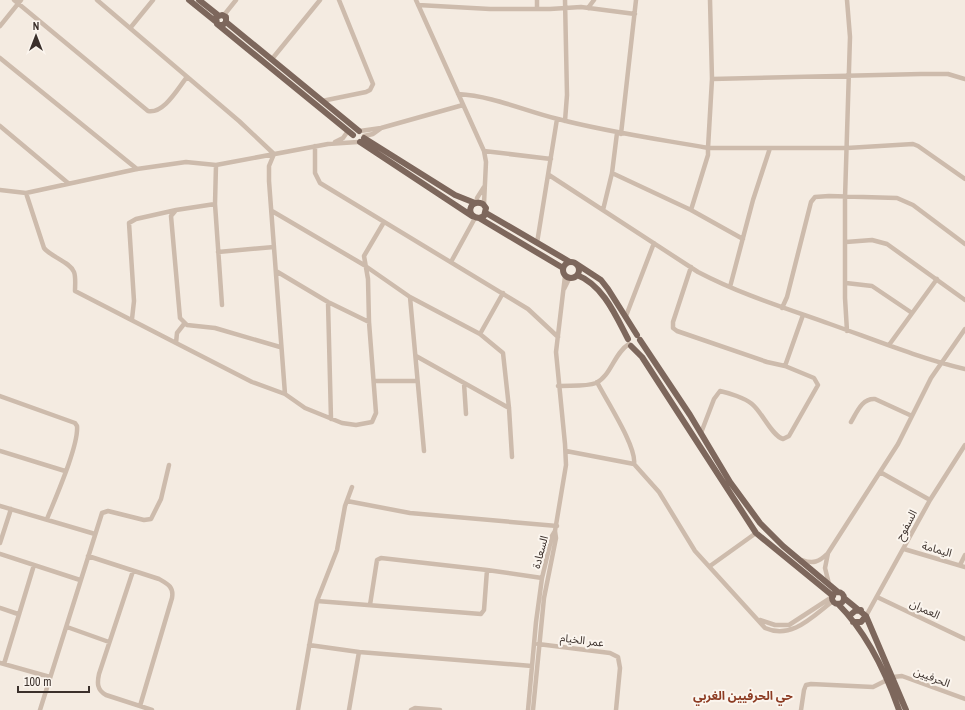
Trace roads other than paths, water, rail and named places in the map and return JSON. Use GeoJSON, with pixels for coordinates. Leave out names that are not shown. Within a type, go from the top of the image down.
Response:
{"type":"FeatureCollection","features":[{"type":"Feature","properties":{"kind":"main road"},"geometry":{"type":"LineString","coordinates":[[189,0],[219,19],[224,25],[226,22],[322,101],[361,137],[475,217],[563,268],[568,276],[577,275],[584,277],[596,288],[611,308],[629,343],[642,357],[756,533],[835,598],[842,603],[844,598],[861,610],[866,616],[906,710]]}},
{"type":"Feature","properties":{"kind":"main road"},"geometry":{"type":"LineString","coordinates":[[200,0],[219,19],[351,133],[354,139],[361,137],[456,195],[484,204],[486,213],[601,280],[626,316],[638,337],[701,433],[730,482],[760,523],[829,584],[835,598],[870,647],[899,710]]}},
{"type":"Feature","properties":{"kind":"main road"},"geometry":{"type":"LineString","coordinates":[[475,217],[470,208],[476,202]]}},
{"type":"Feature","properties":{"kind":"main road"},"geometry":{"type":"LineString","coordinates":[[475,217],[486,213]]}},
{"type":"Feature","properties":{"kind":"main road"},"geometry":{"type":"LineString","coordinates":[[563,268],[565,264],[572,262]]}},
{"type":"Feature","properties":{"kind":"main road"},"geometry":{"type":"LineString","coordinates":[[572,262],[578,267],[577,275]]}},
{"type":"Feature","properties":{"kind":"main road"},"geometry":{"type":"LineString","coordinates":[[629,343],[631,335],[638,337]]}},
{"type":"Feature","properties":{"kind":"main road"},"geometry":{"type":"LineString","coordinates":[[629,343],[637,346],[638,337]]}},
{"type":"Feature","properties":{"kind":"main road"},"geometry":{"type":"LineString","coordinates":[[849,616],[855,611],[861,610]]}},
{"type":"Feature","properties":{"kind":"main road"},"geometry":{"type":"LineString","coordinates":[[853,622],[861,622],[866,616]]}},
{"type":"Feature","properties":{"kind":"street"},"geometry":{"type":"LineString","coordinates":[[14,0],[20,2],[148,111],[155,111],[161,108],[187,77]]}},
{"type":"Feature","properties":{"kind":"street"},"geometry":{"type":"LineString","coordinates":[[97,0],[131,27],[239,121],[274,154]]}},
{"type":"Feature","properties":{"kind":"street"},"geometry":{"type":"LineString","coordinates":[[131,27],[153,0]]}},
{"type":"Feature","properties":{"kind":"street"},"geometry":{"type":"LineString","coordinates":[[219,19],[236,0]]}},
{"type":"Feature","properties":{"kind":"street"},"geometry":{"type":"LineString","coordinates":[[272,59],[320,0]]}},
{"type":"Feature","properties":{"kind":"street"},"geometry":{"type":"LineString","coordinates":[[322,101],[366,92],[370,90],[373,84],[339,0]]}},
{"type":"Feature","properties":{"kind":"street"},"geometry":{"type":"LineString","coordinates":[[537,0],[537,9]]}},
{"type":"Feature","properties":{"kind":"street"},"geometry":{"type":"LineString","coordinates":[[565,0],[567,94],[565,121]]}},
{"type":"Feature","properties":{"kind":"street"},"geometry":{"type":"LineString","coordinates":[[588,8],[594,0]]}},
{"type":"Feature","properties":{"kind":"street"},"geometry":{"type":"LineString","coordinates":[[603,210],[612,173],[619,133],[636,0]]}},
{"type":"Feature","properties":{"kind":"street"},"geometry":{"type":"LineString","coordinates":[[691,210],[708,155],[712,79],[710,0]]}},
{"type":"Feature","properties":{"kind":"street"},"geometry":{"type":"LineString","coordinates":[[847,0],[850,21],[845,198],[847,331]]}},
{"type":"Feature","properties":{"kind":"street"},"geometry":{"type":"LineString","coordinates":[[0,26],[20,2]]}},
{"type":"Feature","properties":{"kind":"street"},"geometry":{"type":"LineString","coordinates":[[484,204],[486,162],[484,151],[417,2],[490,9],[588,8],[635,14]]}},
{"type":"Feature","properties":{"kind":"street"},"geometry":{"type":"LineString","coordinates":[[0,58],[137,169]]}},
{"type":"Feature","properties":{"kind":"street"},"geometry":{"type":"LineString","coordinates":[[712,79],[948,74],[965,79]]}},
{"type":"Feature","properties":{"kind":"street"},"geometry":{"type":"LineString","coordinates":[[458,94],[486,98],[557,119],[619,133],[708,148],[847,148],[912,144],[918,146],[965,179]]}},
{"type":"Feature","properties":{"kind":"street"},"geometry":{"type":"LineString","coordinates":[[0,190],[26,193],[137,169],[186,162],[216,165],[374,134],[381,128],[463,105]]}},
{"type":"Feature","properties":{"kind":"street"},"geometry":{"type":"LineString","coordinates":[[537,243],[557,119]]}},
{"type":"Feature","properties":{"kind":"street"},"geometry":{"type":"LineString","coordinates":[[0,126],[68,184]]}},
{"type":"Feature","properties":{"kind":"street"},"geometry":{"type":"LineString","coordinates":[[328,144],[351,133]]}},
{"type":"Feature","properties":{"kind":"street"},"geometry":{"type":"LineString","coordinates":[[315,146],[315,173],[320,183],[528,309],[558,337]]}},
{"type":"Feature","properties":{"kind":"street"},"geometry":{"type":"LineString","coordinates":[[730,287],[759,180],[770,148]]}},
{"type":"Feature","properties":{"kind":"street"},"geometry":{"type":"LineString","coordinates":[[484,151],[551,159]]}},
{"type":"Feature","properties":{"kind":"street"},"geometry":{"type":"LineString","coordinates":[[274,154],[269,166],[280,347],[285,394]]}},
{"type":"Feature","properties":{"kind":"street"},"geometry":{"type":"LineString","coordinates":[[216,165],[215,204],[222,305]]}},
{"type":"Feature","properties":{"kind":"street"},"geometry":{"type":"LineString","coordinates":[[612,173],[691,210],[743,239]]}},
{"type":"Feature","properties":{"kind":"street"},"geometry":{"type":"LineString","coordinates":[[549,175],[691,267],[730,287],[782,308],[847,331],[941,363],[965,369]]}},
{"type":"Feature","properties":{"kind":"street"},"geometry":{"type":"LineString","coordinates":[[476,202],[484,187]]}},
{"type":"Feature","properties":{"kind":"street"},"geometry":{"type":"LineString","coordinates":[[26,193],[44,248],[50,255],[71,267],[74,272],[75,291],[252,382],[285,394],[305,408],[342,423],[356,425],[372,422],[376,413],[375,381],[369,322],[368,279],[364,265],[364,256],[384,222]]}},
{"type":"Feature","properties":{"kind":"street"},"geometry":{"type":"LineString","coordinates":[[782,308],[790,285],[811,202],[815,197],[879,197],[902,200],[913,205],[965,244]]}},
{"type":"Feature","properties":{"kind":"street"},"geometry":{"type":"LineString","coordinates":[[132,320],[134,301],[129,223],[136,219],[176,210],[215,204]]}},
{"type":"Feature","properties":{"kind":"street"},"geometry":{"type":"LineString","coordinates":[[176,210],[171,216],[174,263],[177,305],[180,318],[184,324],[215,328],[280,347]]}},
{"type":"Feature","properties":{"kind":"street"},"geometry":{"type":"LineString","coordinates":[[272,211],[364,265],[410,297],[480,334],[503,353],[509,408],[512,457]]}},
{"type":"Feature","properties":{"kind":"street"},"geometry":{"type":"LineString","coordinates":[[451,262],[475,217]]}},
{"type":"Feature","properties":{"kind":"street"},"geometry":{"type":"LineString","coordinates":[[846,242],[872,240],[886,244],[965,300]]}},
{"type":"Feature","properties":{"kind":"street"},"geometry":{"type":"LineString","coordinates":[[626,316],[654,243]]}},
{"type":"Feature","properties":{"kind":"street"},"geometry":{"type":"LineString","coordinates":[[218,252],[274,248]]}},
{"type":"Feature","properties":{"kind":"street"},"geometry":{"type":"LineString","coordinates":[[691,267],[673,322],[674,328],[677,331],[767,362],[785,366],[814,378],[818,385],[788,436],[783,439],[777,437],[758,410],[749,402],[720,391],[714,398],[701,433]]}},
{"type":"Feature","properties":{"kind":"street"},"geometry":{"type":"LineString","coordinates":[[276,271],[328,302],[369,322]]}},
{"type":"Feature","properties":{"kind":"street"},"geometry":{"type":"LineString","coordinates":[[347,501],[410,512],[556,529],[564,484],[566,451],[558,386],[556,352],[564,290],[568,276]]}},
{"type":"Feature","properties":{"kind":"street"},"geometry":{"type":"LineString","coordinates":[[889,345],[937,279]]}},
{"type":"Feature","properties":{"kind":"street"},"geometry":{"type":"LineString","coordinates":[[846,283],[872,286],[912,313]]}},
{"type":"Feature","properties":{"kind":"street"},"geometry":{"type":"LineString","coordinates":[[480,334],[502,293]]}},
{"type":"Feature","properties":{"kind":"street"},"geometry":{"type":"LineString","coordinates":[[410,297],[424,451]]}},
{"type":"Feature","properties":{"kind":"street"},"geometry":{"type":"LineString","coordinates":[[328,302],[331,419]]}},
{"type":"Feature","properties":{"kind":"street"},"geometry":{"type":"LineString","coordinates":[[785,366],[803,315]]}},
{"type":"Feature","properties":{"kind":"street"},"geometry":{"type":"LineString","coordinates":[[176,343],[177,333],[184,324]]}},
{"type":"Feature","properties":{"kind":"street"},"geometry":{"type":"LineString","coordinates":[[798,558],[814,562],[821,560],[828,553],[898,444],[923,392],[965,329]]}},
{"type":"Feature","properties":{"kind":"street"},"geometry":{"type":"LineString","coordinates":[[558,386],[597,382],[604,376],[622,348],[629,343]]}},
{"type":"Feature","properties":{"kind":"street"},"geometry":{"type":"LineString","coordinates":[[416,356],[509,408]]}},
{"type":"Feature","properties":{"kind":"street"},"geometry":{"type":"LineString","coordinates":[[375,381],[417,381]]}},
{"type":"Feature","properties":{"kind":"street"},"geometry":{"type":"LineString","coordinates":[[597,382],[630,445],[635,458],[634,464]]}},
{"type":"Feature","properties":{"kind":"street"},"geometry":{"type":"LineString","coordinates":[[464,383],[466,414]]}},
{"type":"Feature","properties":{"kind":"street"},"geometry":{"type":"LineString","coordinates":[[0,396],[75,423],[78,426],[77,436],[47,519]]}},
{"type":"Feature","properties":{"kind":"street"},"geometry":{"type":"LineString","coordinates":[[851,422],[864,401],[869,398],[875,399],[912,416]]}},
{"type":"Feature","properties":{"kind":"street","name":"السفوح"},"geometry":{"type":"LineString","coordinates":[[866,616],[930,500],[965,445]]}},
{"type":"Feature","properties":{"kind":"street"},"geometry":{"type":"LineString","coordinates":[[0,451],[65,471]]}},
{"type":"Feature","properties":{"kind":"street"},"geometry":{"type":"LineString","coordinates":[[566,451],[634,464],[659,492],[689,543],[760,620],[779,626],[789,625],[835,598]]}},
{"type":"Feature","properties":{"kind":"street"},"geometry":{"type":"LineString","coordinates":[[40,710],[103,511],[144,520],[149,520],[154,517],[161,499],[169,465]]}},
{"type":"Feature","properties":{"kind":"street"},"geometry":{"type":"LineString","coordinates":[[880,472],[930,500]]}},
{"type":"Feature","properties":{"kind":"street"},"geometry":{"type":"LineString","coordinates":[[298,710],[308,645],[317,601],[337,550],[347,501],[352,487]]}},
{"type":"Feature","properties":{"kind":"street"},"geometry":{"type":"LineString","coordinates":[[0,506],[95,534]]}},
{"type":"Feature","properties":{"kind":"street"},"geometry":{"type":"LineString","coordinates":[[0,543],[11,509]]}},
{"type":"Feature","properties":{"kind":"street","name":"السعادة"},"geometry":{"type":"LineString","coordinates":[[528,710],[542,578],[552,536],[556,529]]}},
{"type":"Feature","properties":{"kind":"street","name":"السعادة"},"geometry":{"type":"LineString","coordinates":[[533,710],[538,644],[547,579],[556,538],[556,529]]}},
{"type":"Feature","properties":{"kind":"street"},"geometry":{"type":"LineString","coordinates":[[710,566],[756,533]]}},
{"type":"Feature","properties":{"kind":"street","name":"اليمامة"},"geometry":{"type":"LineString","coordinates":[[904,549],[960,564],[965,567]]}},
{"type":"Feature","properties":{"kind":"street"},"geometry":{"type":"LineString","coordinates":[[828,553],[825,568],[829,584]]}},
{"type":"Feature","properties":{"kind":"street"},"geometry":{"type":"LineString","coordinates":[[0,554],[80,580]]}},
{"type":"Feature","properties":{"kind":"street"},"geometry":{"type":"LineString","coordinates":[[960,564],[965,555]]}},
{"type":"Feature","properties":{"kind":"street"},"geometry":{"type":"LineString","coordinates":[[88,556],[168,584],[173,592],[140,706]]}},
{"type":"Feature","properties":{"kind":"street"},"geometry":{"type":"LineString","coordinates":[[370,605],[378,559],[487,570],[542,578]]}},
{"type":"Feature","properties":{"kind":"street"},"geometry":{"type":"LineString","coordinates":[[34,565],[2,663],[50,677]]}},
{"type":"Feature","properties":{"kind":"street"},"geometry":{"type":"LineString","coordinates":[[317,601],[484,613],[487,570]]}},
{"type":"Feature","properties":{"kind":"street"},"geometry":{"type":"LineString","coordinates":[[133,571],[99,674],[98,687],[101,692],[106,695],[152,710]]}},
{"type":"Feature","properties":{"kind":"street","name":"العمران"},"geometry":{"type":"LineString","coordinates":[[877,597],[965,639]]}},
{"type":"Feature","properties":{"kind":"street"},"geometry":{"type":"LineString","coordinates":[[0,608],[18,614]]}},
{"type":"Feature","properties":{"kind":"street"},"geometry":{"type":"LineString","coordinates":[[67,627],[109,642]]}},
{"type":"Feature","properties":{"kind":"street","name":"عمر الخيام"},"geometry":{"type":"LineString","coordinates":[[538,644],[610,653],[618,657],[620,668],[616,710]]}},
{"type":"Feature","properties":{"kind":"street"},"geometry":{"type":"LineString","coordinates":[[308,645],[359,652],[532,666]]}},
{"type":"Feature","properties":{"kind":"street"},"geometry":{"type":"LineString","coordinates":[[349,710],[359,652]]}},
{"type":"Feature","properties":{"kind":"street"},"geometry":{"type":"LineString","coordinates":[[801,710],[806,685],[873,687],[893,677]]}},
{"type":"Feature","properties":{"kind":"street","name":"الحرفيين"},"geometry":{"type":"LineString","coordinates":[[893,677],[906,677],[965,699]]}},
{"type":"Feature","properties":{"kind":"street"},"geometry":{"type":"LineString","coordinates":[[411,710],[415,708],[440,710]]}},
{"type":"Feature","properties":{"kind":"district","name":"حي الحرفيين الغربي"},"geometry":{"type":"Point","coordinates":[743,696]}}]}
